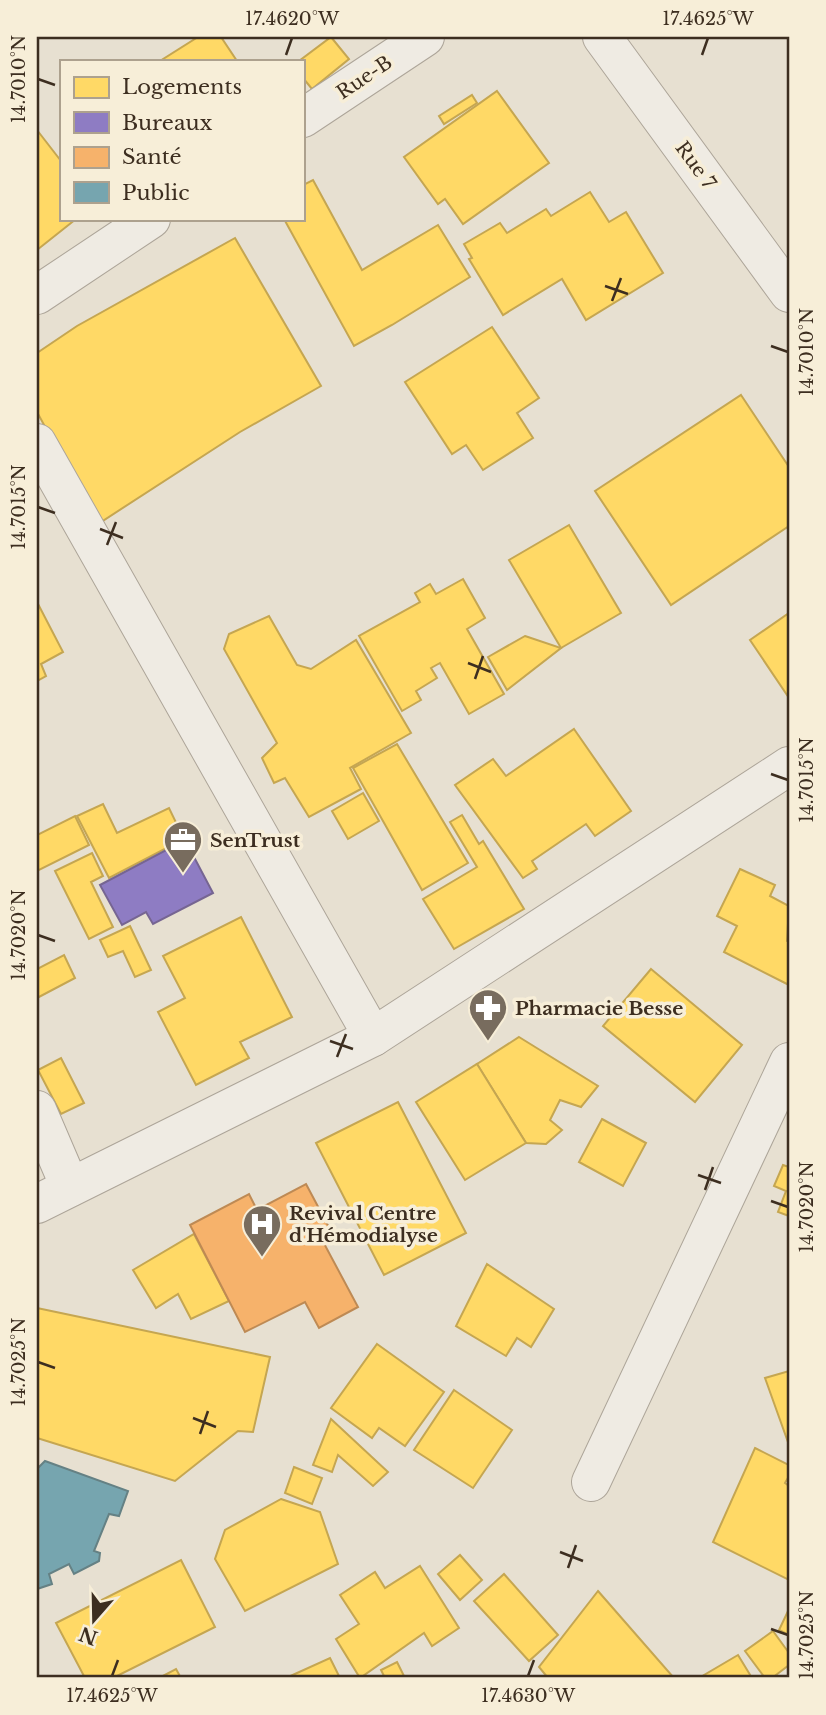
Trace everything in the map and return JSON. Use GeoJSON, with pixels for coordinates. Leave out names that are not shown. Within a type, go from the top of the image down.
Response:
{"type":"FeatureCollection","features":[{"type":"Feature","properties":{"kind":"street","name":"Rue-B"},"geometry":{"type":"LineString","coordinates":[[304,117],[425,37]]}},
{"type":"Feature","properties":{"kind":"street","name":"Rue 7"},"geometry":{"type":"LineString","coordinates":[[602,37],[789,293]]}},
{"type":"Feature","properties":{"kind":"street"},"geometry":{"type":"LineString","coordinates":[[37,295],[150,220]]}},
{"type":"Feature","properties":{"kind":"street"},"geometry":{"type":"LineString","coordinates":[[37,443],[373,1037]]}},
{"type":"Feature","properties":{"kind":"street"},"geometry":{"type":"LineString","coordinates":[[37,1110],[53,1196],[373,1037],[789,766]]}},
{"type":"Feature","properties":{"kind":"street"},"geometry":{"type":"LineString","coordinates":[[592,1482],[789,1062]]}},
{"type":"Feature","properties":{"kind":"building: Logements"},"geometry":{"type":"Polygon","coordinates":[[[198,37],[221,37],[236,60],[162,60],[198,37]]]}},
{"type":"Feature","properties":{"kind":"building: Logements"},"geometry":{"type":"Polygon","coordinates":[[[331,37],[349,59],[312,89],[304,79],[304,60],[300,60],[331,37]]]}},
{"type":"Feature","properties":{"kind":"building: Logements"},"geometry":{"type":"Polygon","coordinates":[[[497,91],[549,163],[463,224],[445,199],[438,204],[404,157],[497,91]]]}},
{"type":"Feature","properties":{"kind":"building: Logements"},"geometry":{"type":"Polygon","coordinates":[[[472,95],[477,103],[444,124],[439,116],[472,95]]]}},
{"type":"Feature","properties":{"kind":"building: Logements"},"geometry":{"type":"Polygon","coordinates":[[[37,130],[60,160],[60,220],[75,220],[37,250],[37,130]]]}},
{"type":"Feature","properties":{"kind":"building: Logements"},"geometry":{"type":"Polygon","coordinates":[[[313,180],[362,270],[438,225],[470,277],[354,346],[285,220],[304,220],[304,184],[313,180]]]}},
{"type":"Feature","properties":{"kind":"building: Logements"},"geometry":{"type":"Polygon","coordinates":[[[590,192],[609,222],[626,212],[663,273],[586,320],[562,279],[503,315],[469,259],[472,258],[464,244],[500,223],[507,233],[546,209],[551,216],[590,192]]]}},
{"type":"Feature","properties":{"kind":"building: Logements"},"geometry":{"type":"Polygon","coordinates":[[[235,238],[321,386],[240,432],[98,524],[37,412],[37,353],[77,326],[235,238]]]}},
{"type":"Feature","properties":{"kind":"building: Logements"},"geometry":{"type":"Polygon","coordinates":[[[492,327],[539,398],[517,413],[533,438],[483,470],[466,445],[452,454],[405,382],[492,327]]]}},
{"type":"Feature","properties":{"kind":"building: Logements"},"geometry":{"type":"Polygon","coordinates":[[[741,395],[789,467],[789,526],[671,605],[595,491],[741,395]]]}},
{"type":"Feature","properties":{"kind":"building: Logements"},"geometry":{"type":"Polygon","coordinates":[[[569,525],[621,613],[561,648],[509,560],[569,525]]]}},
{"type":"Feature","properties":{"kind":"building: Logements"},"geometry":{"type":"Polygon","coordinates":[[[463,579],[485,618],[467,629],[504,694],[469,714],[440,663],[431,668],[437,678],[416,691],[421,700],[402,711],[359,636],[420,602],[415,593],[430,584],[436,594],[463,579]]]}},
{"type":"Feature","properties":{"kind":"building: Logements"},"geometry":{"type":"Polygon","coordinates":[[[37,602],[63,652],[41,664],[46,676],[37,681],[37,602]]]}},
{"type":"Feature","properties":{"kind":"building: Logements"},"geometry":{"type":"Polygon","coordinates":[[[789,613],[789,698],[750,640],[789,613]]]}},
{"type":"Feature","properties":{"kind":"building: Logements"},"geometry":{"type":"Polygon","coordinates":[[[269,616],[297,665],[311,669],[356,640],[411,733],[350,768],[361,789],[309,817],[285,778],[274,783],[262,758],[277,743],[224,649],[229,634],[269,616]]]}},
{"type":"Feature","properties":{"kind":"building: Logements"},"geometry":{"type":"Polygon","coordinates":[[[525,636],[561,648],[507,690],[488,657],[525,636]]]}},
{"type":"Feature","properties":{"kind":"building: Logements"},"geometry":{"type":"Polygon","coordinates":[[[574,729],[631,811],[595,836],[586,824],[532,861],[537,869],[523,878],[455,785],[493,759],[506,776],[574,729]]]}},
{"type":"Feature","properties":{"kind":"building: Logements"},"geometry":{"type":"Polygon","coordinates":[[[397,744],[468,863],[422,890],[353,768],[397,744]]]}},
{"type":"Feature","properties":{"kind":"building: Logements"},"geometry":{"type":"Polygon","coordinates":[[[363,793],[379,821],[348,839],[332,811],[363,793]]]}},
{"type":"Feature","properties":{"kind":"building: Logements"},"geometry":{"type":"Polygon","coordinates":[[[103,804],[117,833],[169,808],[184,839],[109,878],[77,816],[103,804]]]}},
{"type":"Feature","properties":{"kind":"building: Logements"},"geometry":{"type":"Polygon","coordinates":[[[462,815],[479,844],[483,841],[524,909],[454,949],[423,899],[477,867],[450,822],[462,815]]]}},
{"type":"Feature","properties":{"kind":"building: Logements"},"geometry":{"type":"Polygon","coordinates":[[[75,816],[89,845],[37,871],[37,835],[75,816]]]}},
{"type":"Feature","properties":{"kind":"building: Logements"},"geometry":{"type":"Polygon","coordinates":[[[92,853],[103,876],[91,882],[113,927],[89,939],[55,871],[92,853]]]}},
{"type":"Feature","properties":{"kind":"building: Logements"},"geometry":{"type":"Polygon","coordinates":[[[740,869],[775,885],[770,896],[789,906],[789,985],[724,952],[737,926],[717,916],[740,869]]]}},
{"type":"Feature","properties":{"kind":"building: Logements"},"geometry":{"type":"Polygon","coordinates":[[[241,917],[292,1017],[240,1042],[249,1058],[196,1085],[158,1012],[185,998],[163,956],[241,917]]]}},
{"type":"Feature","properties":{"kind":"building: Logements"},"geometry":{"type":"Polygon","coordinates":[[[130,926],[151,970],[135,977],[123,951],[108,957],[100,940],[130,926]]]}},
{"type":"Feature","properties":{"kind":"building: Logements"},"geometry":{"type":"Polygon","coordinates":[[[64,955],[75,978],[37,998],[37,969],[64,955]]]}},
{"type":"Feature","properties":{"kind":"building: Logements"},"geometry":{"type":"Polygon","coordinates":[[[651,969],[742,1045],[695,1102],[603,1026],[651,969]]]}},
{"type":"Feature","properties":{"kind":"building: Logements"},"geometry":{"type":"Polygon","coordinates":[[[519,1037],[598,1086],[581,1107],[560,1100],[550,1120],[562,1130],[546,1144],[526,1143],[477,1064],[519,1037]]]}},
{"type":"Feature","properties":{"kind":"building: Logements"},"geometry":{"type":"Polygon","coordinates":[[[61,1058],[84,1103],[61,1114],[38,1070],[61,1058]]]}},
{"type":"Feature","properties":{"kind":"building: Logements"},"geometry":{"type":"Polygon","coordinates":[[[477,1064],[526,1143],[465,1180],[416,1102],[477,1064]]]}},
{"type":"Feature","properties":{"kind":"building: Logements"},"geometry":{"type":"Polygon","coordinates":[[[398,1102],[466,1233],[384,1275],[316,1143],[398,1102]]]}},
{"type":"Feature","properties":{"kind":"building: Logements"},"geometry":{"type":"Polygon","coordinates":[[[602,1119],[646,1143],[623,1186],[579,1162],[602,1119]]]}},
{"type":"Feature","properties":{"kind":"building: Logements"},"geometry":{"type":"Polygon","coordinates":[[[783,1165],[789,1167],[789,1216],[778,1212],[786,1191],[774,1186],[783,1165]]]}},
{"type":"Feature","properties":{"kind":"building: Logements"},"geometry":{"type":"Polygon","coordinates":[[[194,1234],[229,1301],[191,1319],[178,1294],[156,1308],[133,1270],[194,1234]]]}},
{"type":"Feature","properties":{"kind":"building: Logements"},"geometry":{"type":"Polygon","coordinates":[[[487,1264],[554,1309],[531,1347],[517,1338],[506,1356],[456,1326],[487,1264]]]}},
{"type":"Feature","properties":{"kind":"building: Logements"},"geometry":{"type":"Polygon","coordinates":[[[37,1308],[270,1357],[253,1432],[238,1431],[175,1481],[37,1438],[37,1308]]]}},
{"type":"Feature","properties":{"kind":"building: Logements"},"geometry":{"type":"Polygon","coordinates":[[[377,1344],[444,1392],[405,1446],[379,1428],[372,1438],[331,1408],[377,1344]]]}},
{"type":"Feature","properties":{"kind":"building: Logements"},"geometry":{"type":"Polygon","coordinates":[[[789,1371],[789,1445],[765,1378],[789,1371]]]}},
{"type":"Feature","properties":{"kind":"building: Logements"},"geometry":{"type":"Polygon","coordinates":[[[454,1390],[512,1430],[473,1488],[414,1450],[454,1390]]]}},
{"type":"Feature","properties":{"kind":"building: Logements"},"geometry":{"type":"Polygon","coordinates":[[[331,1419],[388,1472],[373,1486],[338,1455],[332,1472],[313,1465],[331,1419]]]}},
{"type":"Feature","properties":{"kind":"building: Logements"},"geometry":{"type":"Polygon","coordinates":[[[755,1448],[789,1465],[789,1476],[785,1483],[789,1486],[789,1580],[713,1542],[755,1448]]]}},
{"type":"Feature","properties":{"kind":"building: Logements"},"geometry":{"type":"Polygon","coordinates":[[[294,1467],[322,1478],[312,1504],[285,1493],[294,1467]]]}},
{"type":"Feature","properties":{"kind":"building: Logements"},"geometry":{"type":"Polygon","coordinates":[[[281,1499],[320,1512],[338,1564],[245,1611],[215,1559],[225,1530],[281,1499]]]}},
{"type":"Feature","properties":{"kind":"building: Logements"},"geometry":{"type":"Polygon","coordinates":[[[460,1555],[482,1580],[460,1600],[438,1574],[460,1555]]]}},
{"type":"Feature","properties":{"kind":"building: Logements"},"geometry":{"type":"Polygon","coordinates":[[[181,1560],[215,1627],[113,1678],[85,1678],[56,1623],[181,1560]]]}},
{"type":"Feature","properties":{"kind":"building: Logements"},"geometry":{"type":"Polygon","coordinates":[[[420,1566],[459,1628],[432,1646],[424,1633],[360,1678],[336,1639],[359,1624],[340,1595],[375,1572],[385,1588],[420,1566]]]}},
{"type":"Feature","properties":{"kind":"building: Logements"},"geometry":{"type":"Polygon","coordinates":[[[504,1574],[558,1635],[529,1661],[474,1601],[504,1574]]]}},
{"type":"Feature","properties":{"kind":"building: Logements"},"geometry":{"type":"Polygon","coordinates":[[[598,1591],[674,1678],[548,1678],[539,1667],[598,1591]]]}},
{"type":"Feature","properties":{"kind":"building: Logements"},"geometry":{"type":"Polygon","coordinates":[[[789,1609],[789,1635],[779,1630],[789,1609]]]}},
{"type":"Feature","properties":{"kind":"building: Logements"},"geometry":{"type":"Polygon","coordinates":[[[773,1631],[789,1653],[789,1665],[772,1678],[765,1678],[745,1651],[773,1631]]]}},
{"type":"Feature","properties":{"kind":"building: Logements"},"geometry":{"type":"Polygon","coordinates":[[[738,1655],[752,1678],[699,1678],[738,1655]]]}},
{"type":"Feature","properties":{"kind":"building: Logements"},"geometry":{"type":"Polygon","coordinates":[[[330,1658],[340,1678],[286,1678],[330,1658]]]}},
{"type":"Feature","properties":{"kind":"building: Logements"},"geometry":{"type":"Polygon","coordinates":[[[397,1662],[405,1678],[385,1678],[381,1670],[397,1662]]]}},
{"type":"Feature","properties":{"kind":"building: Logements"},"geometry":{"type":"Polygon","coordinates":[[[176,1669],[181,1678],[159,1678],[176,1669]]]}},
{"type":"Feature","properties":{"kind":"building: Bureaux"},"geometry":{"type":"Polygon","coordinates":[[[185,840],[213,893],[153,924],[146,912],[122,925],[100,885],[185,840]]]}},
{"type":"Feature","properties":{"kind":"building: Santé"},"geometry":{"type":"Polygon","coordinates":[[[306,1184],[331,1231],[320,1236],[358,1307],[319,1328],[305,1302],[245,1332],[190,1225],[249,1194],[257,1210],[306,1184]]]}},
{"type":"Feature","properties":{"kind":"building: Public"},"geometry":{"type":"Polygon","coordinates":[[[45,1461],[128,1491],[119,1516],[109,1514],[94,1551],[100,1553],[99,1561],[74,1574],[69,1564],[49,1574],[52,1584],[37,1589],[37,1469],[45,1461]]]}},
{"type":"Feature","properties":{"kind":"place","name":"SenTrust"},"geometry":{"type":"Point","coordinates":[183,874]}},
{"type":"Feature","properties":{"kind":"place","name":"Pharmacie Besse"},"geometry":{"type":"Point","coordinates":[488,1042]}},
{"type":"Feature","properties":{"kind":"place","name":"Revival Centre d'Hémodialyse"},"geometry":{"type":"Point","coordinates":[262,1258]}}]}
